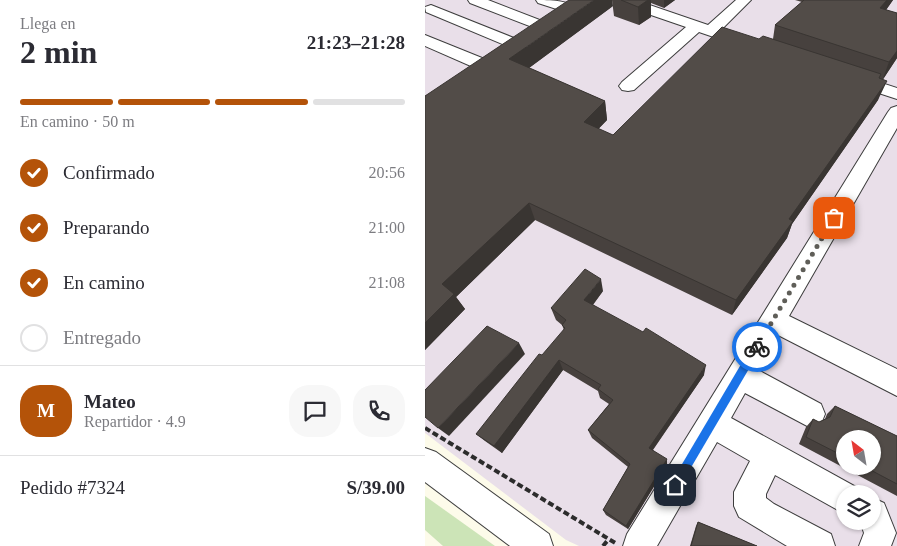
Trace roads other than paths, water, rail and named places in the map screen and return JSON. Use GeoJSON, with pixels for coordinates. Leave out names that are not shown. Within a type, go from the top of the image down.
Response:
{"type":"FeatureCollection","features":[{"type":"Feature","properties":{"kind":"street"},"geometry":{"type":"LineString","coordinates":[[427,14],[447,0],[539,32]]}},
{"type":"Feature","properties":{"kind":"street"},"geometry":{"type":"LineString","coordinates":[[475,0],[539,32]]}},
{"type":"Feature","properties":{"kind":"street"},"geometry":{"type":"LineString","coordinates":[[511,0],[569,9]]}},
{"type":"Feature","properties":{"kind":"street"},"geometry":{"type":"LineString","coordinates":[[543,0],[569,9]]}},
{"type":"Feature","properties":{"kind":"street"},"geometry":{"type":"LineString","coordinates":[[621,0],[757,46]]}},
{"type":"Feature","properties":{"kind":"street"},"geometry":{"type":"LineString","coordinates":[[628,86],[744,0]]}},
{"type":"Feature","properties":{"kind":"street"},"geometry":{"type":"LineString","coordinates":[[490,63],[539,32],[569,9]]}},
{"type":"Feature","properties":{"kind":"street"},"geometry":{"type":"LineString","coordinates":[[427,14],[518,45]]}},
{"type":"Feature","properties":{"kind":"street"},"geometry":{"type":"LineString","coordinates":[[427,14],[490,63]]}},
{"type":"Feature","properties":{"kind":"street"},"geometry":{"type":"LineString","coordinates":[[425,40],[490,63]]}},
{"type":"Feature","properties":{"kind":"street"},"geometry":{"type":"LineString","coordinates":[[841,75],[897,94]]}},
{"type":"Feature","properties":{"kind":"street"},"geometry":{"type":"LineString","coordinates":[[628,545],[712,423],[773,320],[891,136],[897,112]]}},
{"type":"Feature","properties":{"kind":"street"},"geometry":{"type":"LineString","coordinates":[[773,320],[897,384]]}},
{"type":"Feature","properties":{"kind":"street"},"geometry":{"type":"LineString","coordinates":[[740,375],[811,414]]}},
{"type":"Feature","properties":{"kind":"street"},"geometry":{"type":"LineString","coordinates":[[712,423],[836,493]]}},
{"type":"Feature","properties":{"kind":"street"},"geometry":{"type":"LineString","coordinates":[[768,456],[750,492],[751,506],[763,515],[819,546]]}},
{"type":"Feature","properties":{"kind":"street"},"geometry":{"type":"LineString","coordinates":[[425,463],[537,546]]}},
{"type":"Feature","properties":{"kind":"street"},"geometry":{"type":"LineString","coordinates":[[875,546],[880,533],[879,530]]}}]}
